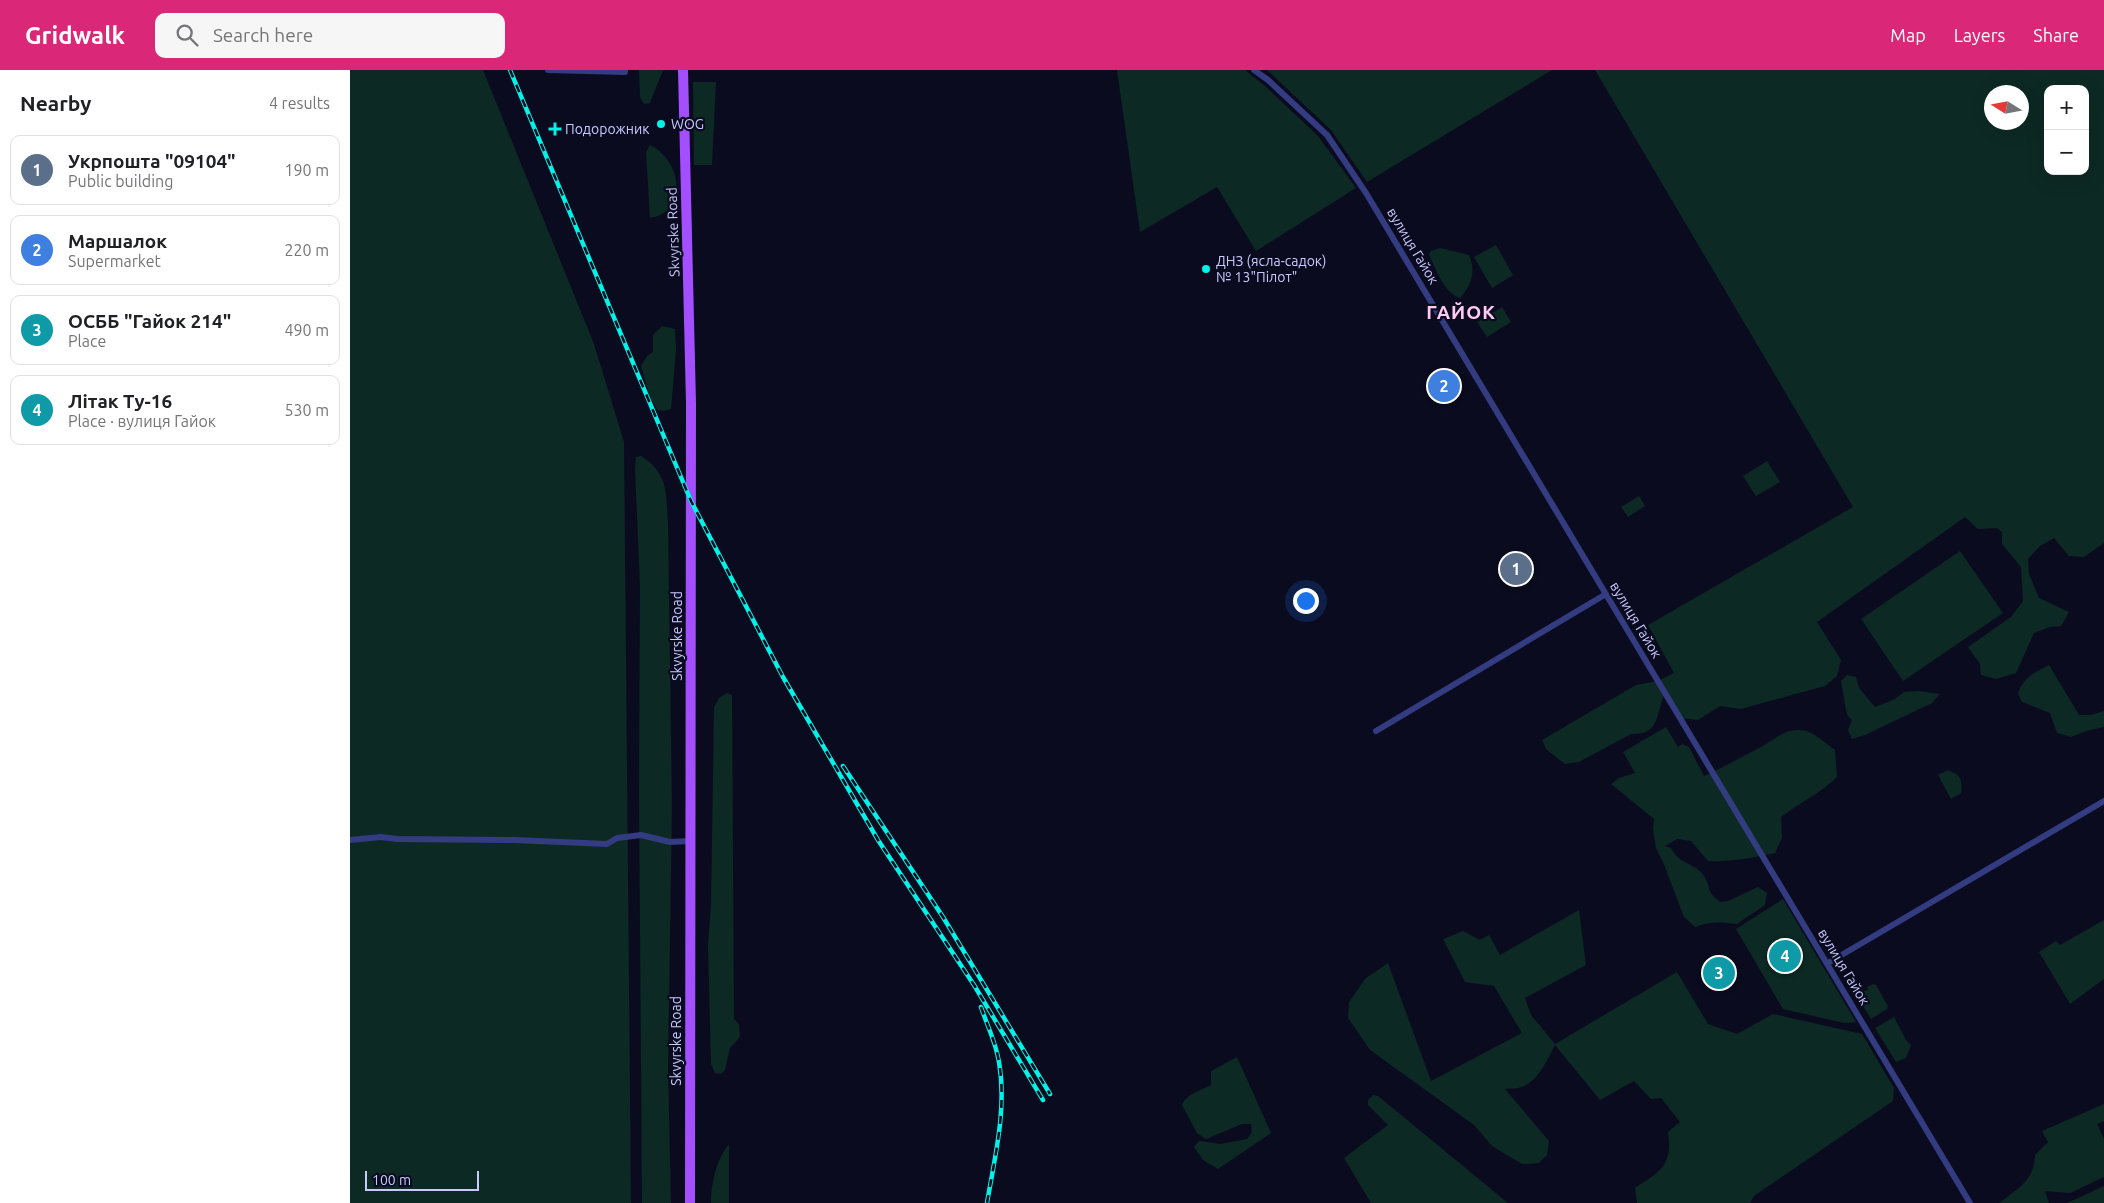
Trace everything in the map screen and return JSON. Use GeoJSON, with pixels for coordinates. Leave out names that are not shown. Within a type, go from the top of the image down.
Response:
{"type":"FeatureCollection","features":[{"type":"Feature","properties":{"kind":"main road","name":"Skvyrske Road"},"geometry":{"type":"LineString","coordinates":[[683,70],[691,403],[690,1203]]}},
{"type":"Feature","properties":{"kind":"street"},"geometry":{"type":"LineString","coordinates":[[548,70],[625,72],[625,70]]}},
{"type":"Feature","properties":{"kind":"street","name":"вулиця Гайок"},"geometry":{"type":"LineString","coordinates":[[1254,70],[1268,80],[1327,135],[1341,156],[1425,290],[1970,1203]]}},
{"type":"Feature","properties":{"kind":"street"},"geometry":{"type":"LineString","coordinates":[[1376,731],[1606,594]]}},
{"type":"Feature","properties":{"kind":"street"},"geometry":{"type":"LineString","coordinates":[[1828,963],[2104,801]]}},
{"type":"Feature","properties":{"kind":"street"},"geometry":{"type":"LineString","coordinates":[[350,840],[381,837],[397,839],[514,840],[607,844],[617,838],[641,834],[670,842],[690,841]]}},
{"type":"Feature","properties":{"kind":"green space"},"geometry":{"type":"Polygon","coordinates":[[[350,70],[483,70],[594,344],[624,442],[631,1203],[350,1203],[350,70]]]}},
{"type":"Feature","properties":{"kind":"green space"},"geometry":{"type":"Polygon","coordinates":[[[639,70],[663,70],[650,103],[644,104],[640,97],[639,70]]]}},
{"type":"Feature","properties":{"kind":"green space"},"geometry":{"type":"Polygon","coordinates":[[[1117,70],[1245,70],[1265,86],[1318,136],[1356,188],[1256,251],[1217,187],[1140,232],[1117,70]]]}},
{"type":"Feature","properties":{"kind":"green space"},"geometry":{"type":"Polygon","coordinates":[[[1267,70],[1552,70],[1367,182],[1331,130],[1267,70]]]}},
{"type":"Feature","properties":{"kind":"green space"},"geometry":{"type":"Polygon","coordinates":[[[1595,70],[2104,70],[2104,543],[2084,557],[2069,556],[2054,538],[2040,546],[2028,559],[2029,574],[2039,598],[2069,612],[2061,626],[2050,627],[2034,633],[2016,673],[1996,679],[1981,675],[1980,664],[1968,647],[2011,617],[2023,601],[2021,567],[2002,544],[2002,532],[1997,528],[1978,529],[1965,517],[1817,622],[1841,660],[1837,676],[1825,686],[1741,709],[1720,706],[1698,720],[1681,718],[1665,693],[1656,721],[1648,731],[1641,734],[1631,734],[1579,762],[1565,764],[1547,750],[1542,740],[1636,685],[1658,681],[1674,673],[1648,625],[1853,507],[1595,70]]]}},
{"type":"Feature","properties":{"kind":"green space"},"geometry":{"type":"Polygon","coordinates":[[[693,82],[716,82],[712,165],[694,165],[693,82]]]}},
{"type":"Feature","properties":{"kind":"green space"},"geometry":{"type":"Polygon","coordinates":[[[650,145],[668,161],[674,172],[677,184],[676,196],[672,206],[663,213],[650,218],[646,152],[650,145]]]}},
{"type":"Feature","properties":{"kind":"green space"},"geometry":{"type":"Polygon","coordinates":[[[1496,245],[1513,275],[1492,288],[1474,257],[1496,245]]]}},
{"type":"Feature","properties":{"kind":"green space"},"geometry":{"type":"Polygon","coordinates":[[[1440,248],[1469,255],[1472,278],[1460,298],[1445,286],[1429,255],[1431,251],[1440,248]]]}},
{"type":"Feature","properties":{"kind":"green space"},"geometry":{"type":"Polygon","coordinates":[[[1502,307],[1511,322],[1487,337],[1477,322],[1502,307]]]}},
{"type":"Feature","properties":{"kind":"green space"},"geometry":{"type":"Polygon","coordinates":[[[662,326],[675,329],[676,350],[671,409],[664,411],[658,410],[651,400],[641,366],[647,356],[653,352],[653,335],[662,326]]]}},
{"type":"Feature","properties":{"kind":"green space"},"geometry":{"type":"Polygon","coordinates":[[[641,456],[657,470],[661,477],[666,494],[668,524],[672,807],[668,1068],[671,1203],[642,1203],[639,792],[640,585],[635,469],[636,457],[641,456]]]}},
{"type":"Feature","properties":{"kind":"green space"},"geometry":{"type":"Polygon","coordinates":[[[1767,461],[1780,482],[1756,496],[1743,476],[1767,461]]]}},
{"type":"Feature","properties":{"kind":"green space"},"geometry":{"type":"Polygon","coordinates":[[[1639,496],[1645,506],[1628,517],[1621,507],[1639,496]]]}},
{"type":"Feature","properties":{"kind":"green space"},"geometry":{"type":"Polygon","coordinates":[[[1960,551],[2003,613],[1903,681],[1861,619],[1960,551]]]}},
{"type":"Feature","properties":{"kind":"green space"},"geometry":{"type":"Polygon","coordinates":[[[2049,665],[2079,715],[2091,715],[2104,711],[2104,727],[2071,737],[2057,733],[2050,713],[2022,702],[2018,694],[2023,683],[2030,676],[2049,665]]]}},
{"type":"Feature","properties":{"kind":"green space"},"geometry":{"type":"Polygon","coordinates":[[[1847,675],[1856,677],[1859,688],[1875,707],[1895,699],[1904,692],[1918,691],[1940,694],[1932,703],[1865,735],[1852,739],[1848,730],[1852,720],[1847,715],[1841,681],[1847,675]]]}},
{"type":"Feature","properties":{"kind":"green space"},"geometry":{"type":"Polygon","coordinates":[[[727,693],[732,695],[734,1019],[739,1024],[740,1037],[730,1048],[725,1070],[721,1074],[715,1073],[711,1064],[708,945],[711,905],[714,707],[719,698],[727,693]]]}},
{"type":"Feature","properties":{"kind":"green space"},"geometry":{"type":"Polygon","coordinates":[[[1666,727],[1678,747],[1682,744],[1689,747],[1704,776],[1763,746],[1783,733],[1793,730],[1803,730],[1813,734],[1835,750],[1837,777],[1781,817],[1782,838],[1775,853],[1725,861],[1708,861],[1691,841],[1677,839],[1665,846],[1671,848],[1679,858],[1696,868],[1704,876],[1710,892],[1720,902],[1728,901],[1758,887],[1767,893],[1765,905],[1737,924],[1716,922],[1695,927],[1684,917],[1656,848],[1653,829],[1654,819],[1611,784],[1619,778],[1635,773],[1623,752],[1666,727]]]}},
{"type":"Feature","properties":{"kind":"green space"},"geometry":{"type":"Polygon","coordinates":[[[1948,770],[1960,778],[1962,784],[1961,793],[1951,799],[1938,775],[1948,770]]]}},
{"type":"Feature","properties":{"kind":"green space"},"geometry":{"type":"Polygon","coordinates":[[[1783,899],[1856,1022],[1844,1023],[1783,1009],[1736,929],[1783,899]]]}},
{"type":"Feature","properties":{"kind":"green space"},"geometry":{"type":"Polygon","coordinates":[[[1579,910],[1586,965],[1525,998],[1531,1015],[1555,1044],[1677,972],[1708,1024],[1737,1034],[1773,1014],[1862,1034],[1894,1088],[1893,1101],[1754,1196],[1750,1203],[1637,1203],[1635,1188],[1652,1177],[1663,1166],[1669,1152],[1668,1132],[1680,1122],[1661,1098],[1651,1099],[1634,1081],[1600,1100],[1555,1045],[1542,1069],[1533,1080],[1522,1087],[1505,1089],[1549,1141],[1547,1155],[1539,1163],[1522,1164],[1492,1146],[1474,1125],[1370,1050],[1348,1018],[1349,1002],[1366,978],[1388,963],[1431,1081],[1522,1033],[1494,986],[1465,982],[1443,939],[1463,931],[1480,940],[1489,935],[1500,955],[1579,910]]]}},
{"type":"Feature","properties":{"kind":"green space"},"geometry":{"type":"Polygon","coordinates":[[[2104,920],[2104,979],[2070,1004],[2039,952],[2056,941],[2060,945],[2104,920]]]}},
{"type":"Feature","properties":{"kind":"green space"},"geometry":{"type":"Polygon","coordinates":[[[1873,984],[1876,985],[1888,1006],[1887,1009],[1871,1019],[1854,991],[1862,988],[1864,991],[1868,990],[1867,987],[1873,984]]]}},
{"type":"Feature","properties":{"kind":"green space"},"geometry":{"type":"Polygon","coordinates":[[[1894,1017],[1906,1040],[1911,1045],[1906,1058],[1896,1062],[1875,1028],[1894,1017]]]}},
{"type":"Feature","properties":{"kind":"green space"},"geometry":{"type":"Polygon","coordinates":[[[1237,1057],[1271,1133],[1218,1169],[1203,1160],[1194,1147],[1199,1141],[1220,1144],[1247,1139],[1252,1132],[1251,1124],[1242,1124],[1206,1139],[1197,1133],[1182,1105],[1191,1095],[1211,1085],[1211,1071],[1237,1057]]]}},
{"type":"Feature","properties":{"kind":"green space"},"geometry":{"type":"Polygon","coordinates":[[[1373,1095],[1378,1096],[1508,1203],[1371,1203],[1344,1158],[1388,1125],[1368,1105],[1368,1100],[1373,1095]]]}},
{"type":"Feature","properties":{"kind":"green space"},"geometry":{"type":"Polygon","coordinates":[[[2104,1104],[2104,1121],[2097,1124],[2104,1139],[2104,1177],[2070,1193],[2045,1191],[2049,1203],[1999,1203],[2028,1178],[2032,1171],[2035,1155],[2048,1142],[2042,1131],[2104,1104]]]}},
{"type":"Feature","properties":{"kind":"green space"},"geometry":{"type":"Polygon","coordinates":[[[729,1144],[729,1203],[711,1203],[715,1172],[724,1150],[729,1144]]]}},
{"type":"Feature","properties":{"kind":"green space"},"geometry":{"type":"Polygon","coordinates":[[[2104,1186],[2104,1203],[2067,1203],[2104,1186]]]}},
{"type":"Feature","properties":{"kind":"railway"},"geometry":{"type":"LineString","coordinates":[[510,70],[691,501],[783,677],[878,840],[974,985],[1043,1100]]}},
{"type":"Feature","properties":{"kind":"railway"},"geometry":{"type":"LineString","coordinates":[[843,766],[943,917],[1050,1094]]}},
{"type":"Feature","properties":{"kind":"railway"},"geometry":{"type":"LineString","coordinates":[[981,1007],[996,1048],[1002,1097],[999,1132],[987,1203]]}},
{"type":"Feature","properties":{"kind":"place","name":"WOG"},"geometry":{"type":"Point","coordinates":[661,124]}},
{"type":"Feature","properties":{"kind":"place","name":"Подорожник"},"geometry":{"type":"Point","coordinates":[555,129]}},
{"type":"Feature","properties":{"kind":"place","name":"ДНЗ (ясла-садок) № 13\"Пілот\""},"geometry":{"type":"Point","coordinates":[1206,269]}},
{"type":"Feature","properties":{"kind":"place","name":"Маршалок"},"geometry":{"type":"Point","coordinates":[1444,386]}},
{"type":"Feature","properties":{"kind":"place","name":"Укрпошта \"09104\""},"geometry":{"type":"Point","coordinates":[1516,569]}},
{"type":"Feature","properties":{"kind":"place","name":"Літак Ту-16"},"geometry":{"type":"Point","coordinates":[1785,956]}},
{"type":"Feature","properties":{"kind":"place","name":"ОСББ \"Гайок 214\""},"geometry":{"type":"Point","coordinates":[1719,973]}},
{"type":"Feature","properties":{"kind":"district","name":"ГАЙОК"},"geometry":{"type":"Point","coordinates":[1461,312]}}]}
